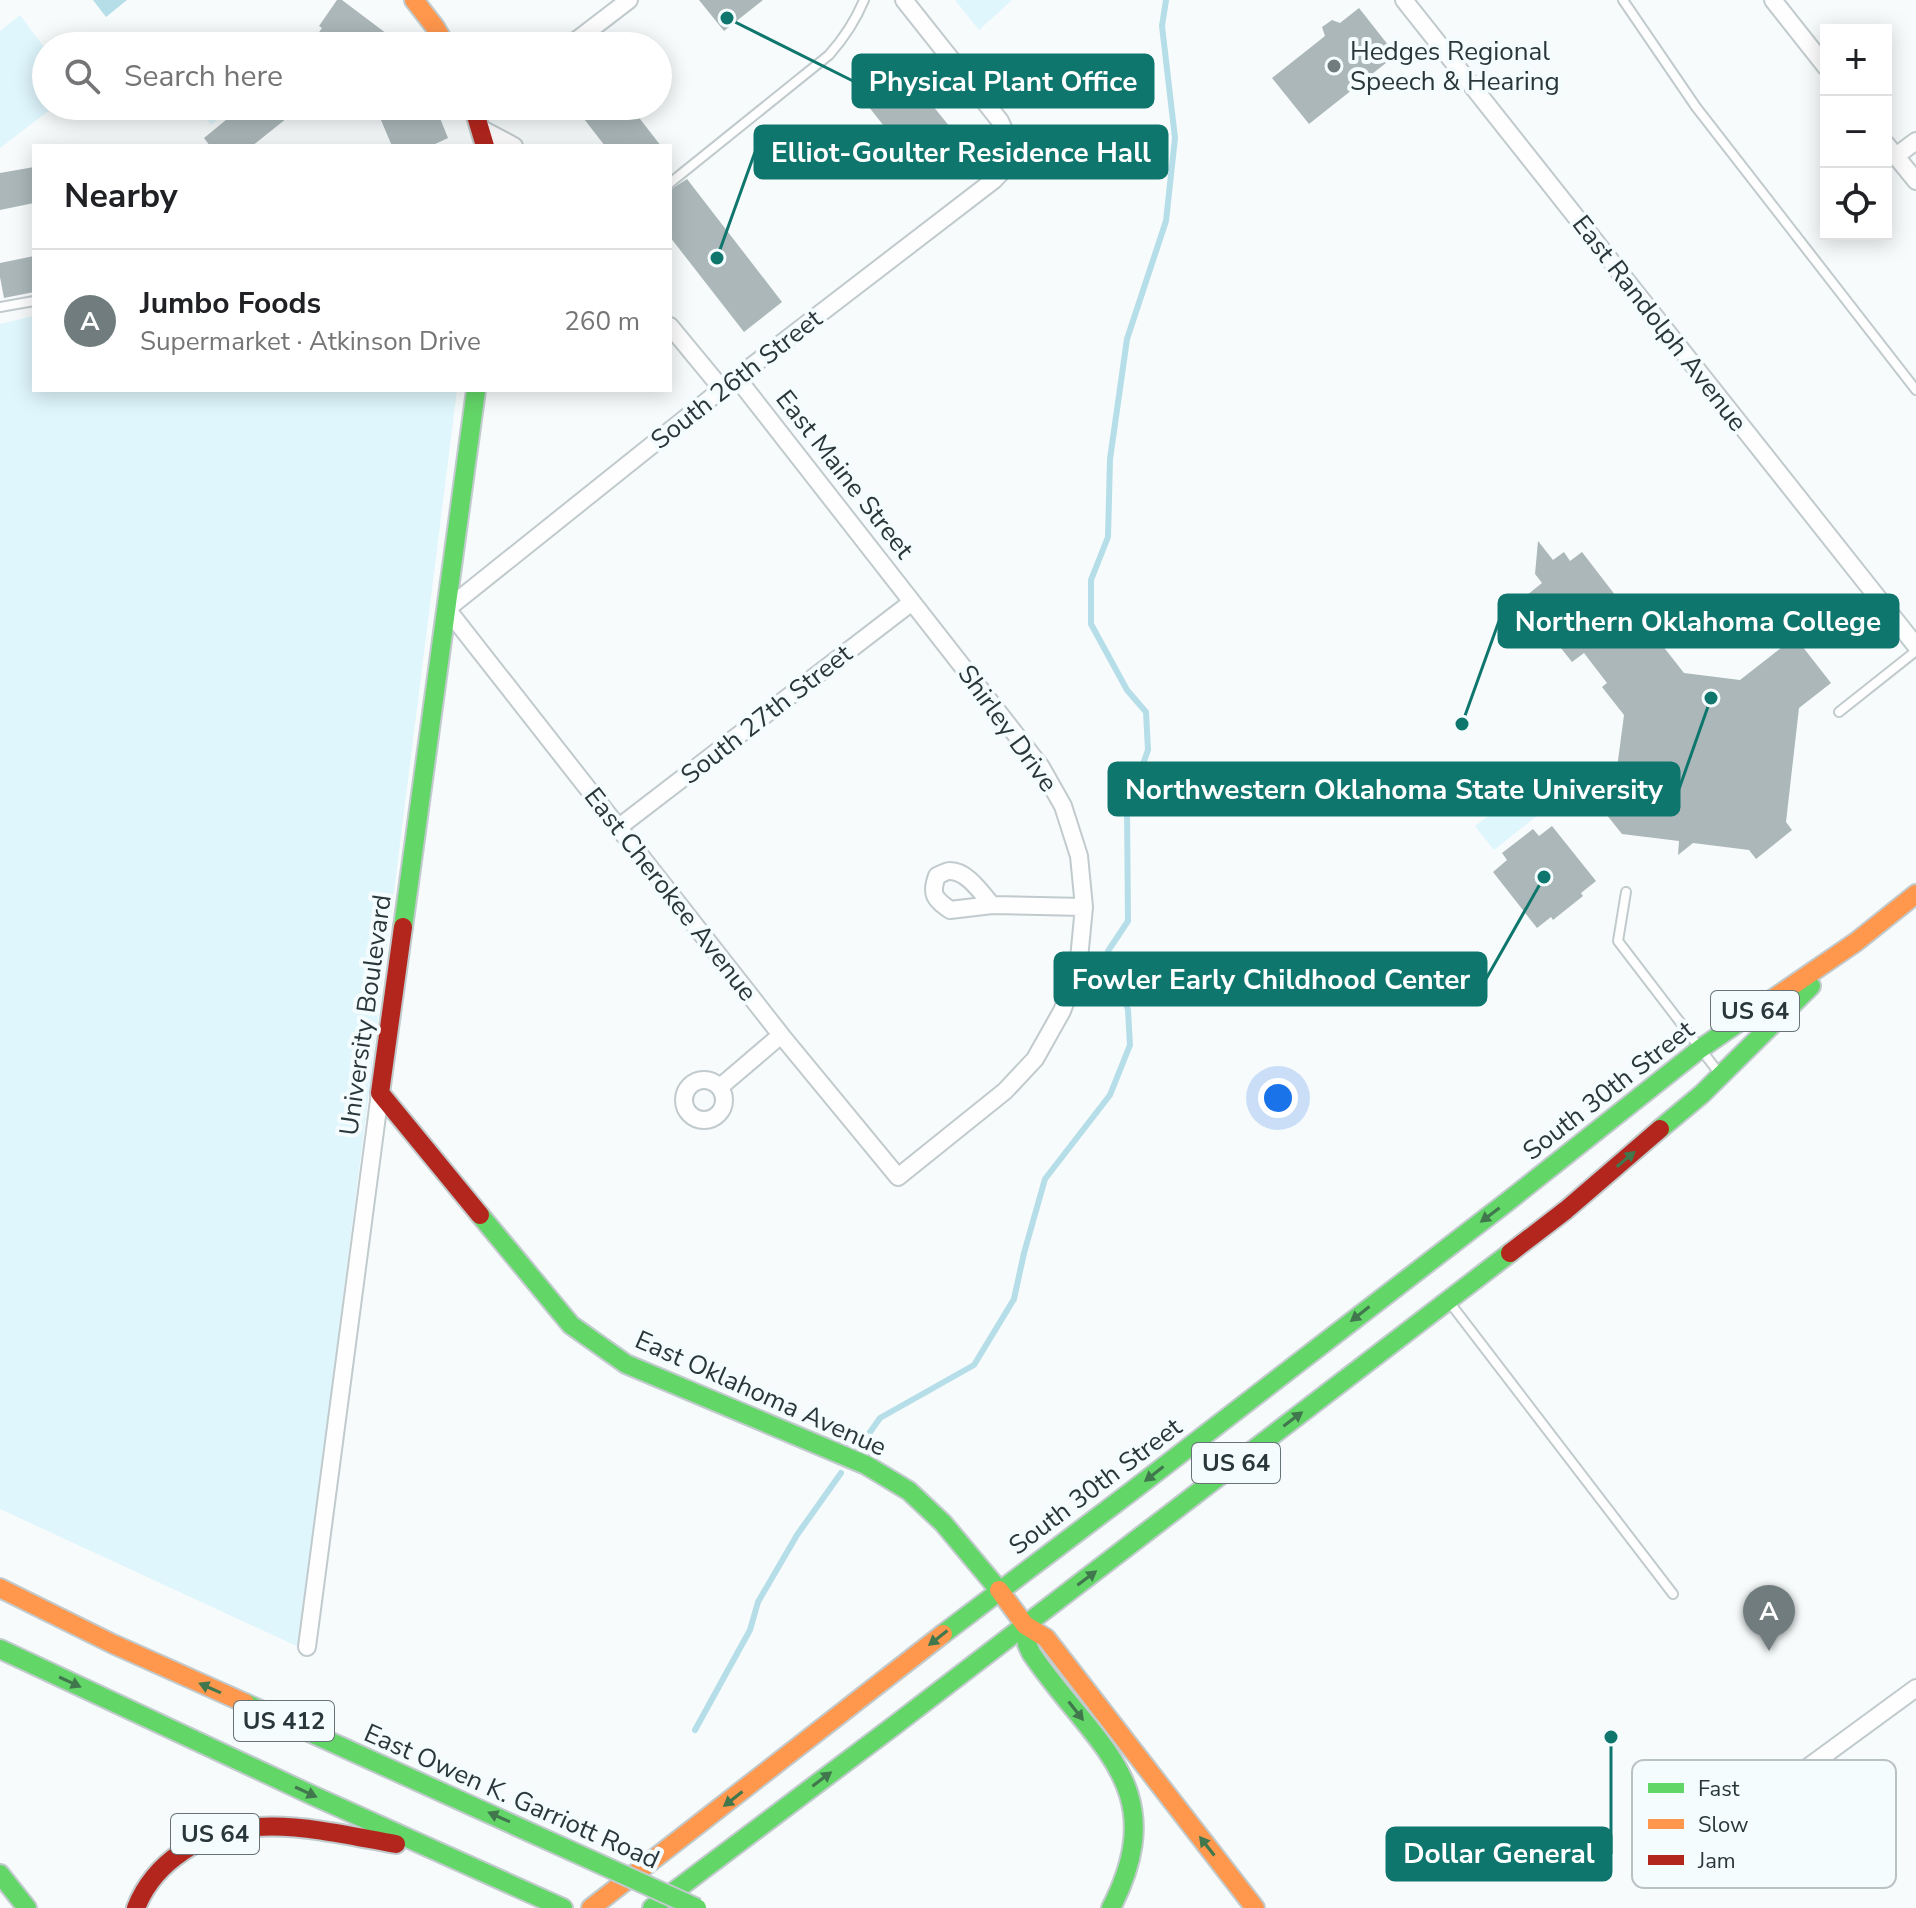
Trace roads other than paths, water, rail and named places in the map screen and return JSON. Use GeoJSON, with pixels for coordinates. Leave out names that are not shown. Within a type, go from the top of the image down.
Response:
{"type":"FeatureCollection","features":[{"type":"Feature","properties":{"kind":"main road"},"geometry":{"type":"LineString","coordinates":[[414,0],[438,32]]}},
{"type":"Feature","properties":{"kind":"main road","name":"University Boulevard"},"geometry":{"type":"LineString","coordinates":[[380,1093],[476,392]]}},
{"type":"Feature","properties":{"kind":"main road","name":"US 64"},"geometry":{"type":"LineString","coordinates":[[1856,942],[1916,894]]}},
{"type":"Feature","properties":{"kind":"main road","name":"South 30th Street"},"geometry":{"type":"LineString","coordinates":[[652,1908],[1025,1625],[1435,1284],[1507,1202],[1700,1049],[1856,942]]}},
{"type":"Feature","properties":{"kind":"main road","name":"South 30th Street"},"geometry":{"type":"LineString","coordinates":[[591,1908],[999,1590],[1132,1491],[1435,1284],[1566,1210],[1702,1094],[1856,942]]}},
{"type":"Feature","properties":{"kind":"main road","name":"East Oklahoma Avenue"},"geometry":{"type":"LineString","coordinates":[[380,1093],[571,1325],[626,1364],[866,1465],[909,1491],[943,1523],[1025,1625]]}},
{"type":"Feature","properties":{"kind":"main road","name":"East Owen K. Garriott Road"},"geometry":{"type":"LineString","coordinates":[[0,1588],[113,1644],[697,1908]]}},
{"type":"Feature","properties":{"kind":"main road"},"geometry":{"type":"LineString","coordinates":[[1025,1625],[1029,1650],[1107,1751],[1129,1793],[1134,1834],[1131,1855],[1111,1908]]}},
{"type":"Feature","properties":{"kind":"main road"},"geometry":{"type":"LineString","coordinates":[[1025,1625],[1046,1638],[1255,1908]]}},
{"type":"Feature","properties":{"kind":"main road","name":"US 412"},"geometry":{"type":"LineString","coordinates":[[0,1649],[433,1849]]}},
{"type":"Feature","properties":{"kind":"main road","name":"US 64"},"geometry":{"type":"LineString","coordinates":[[136,1908],[146,1887],[160,1869],[194,1842],[231,1830],[280,1827],[433,1849],[563,1908]]}},
{"type":"Feature","properties":{"kind":"main road"},"geometry":{"type":"LineString","coordinates":[[0,1874],[27,1908]]}},
{"type":"Feature","properties":{"kind":"street"},"geometry":{"type":"LineString","coordinates":[[587,32],[629,0]]}},
{"type":"Feature","properties":{"kind":"street","name":"South 26th Street"},"geometry":{"type":"LineString","coordinates":[[447,609],[722,389],[994,180],[1009,164],[1010,143],[1000,121],[904,0]]}},
{"type":"Feature","properties":{"kind":"street","name":"East Randolph Avenue"},"geometry":{"type":"LineString","coordinates":[[1404,0],[1916,648]]}},
{"type":"Feature","properties":{"kind":"street"},"geometry":{"type":"LineString","coordinates":[[1773,0],[1820,59]]}},
{"type":"Feature","properties":{"kind":"street"},"geometry":{"type":"LineString","coordinates":[[483,137],[507,144]]}},
{"type":"Feature","properties":{"kind":"street"},"geometry":{"type":"LineString","coordinates":[[1892,150],[1916,141]]}},
{"type":"Feature","properties":{"kind":"street"},"geometry":{"type":"LineString","coordinates":[[1892,151],[1916,181]]}},
{"type":"Feature","properties":{"kind":"street"},"geometry":{"type":"LineString","coordinates":[[672,328],[722,389]]}},
{"type":"Feature","properties":{"kind":"street","name":"East Maine Street"},"geometry":{"type":"LineString","coordinates":[[737,378],[912,602]]}},
{"type":"Feature","properties":{"kind":"street","name":"South 27th Street"},"geometry":{"type":"LineString","coordinates":[[619,827],[912,602]]}},
{"type":"Feature","properties":{"kind":"street","name":"Shirley Drive"},"geometry":{"type":"LineString","coordinates":[[898,1177],[1005,1091],[1035,1059],[1062,1011],[1078,969],[1084,907],[1079,856],[1056,793],[1041,767],[912,602]]}},
{"type":"Feature","properties":{"kind":"street","name":"East Cherokee Avenue"},"geometry":{"type":"LineString","coordinates":[[447,609],[781,1035],[898,1177]]}},
{"type":"Feature","properties":{"kind":"street"},"geometry":{"type":"LineString","coordinates":[[992,905],[1084,907]]}},
{"type":"Feature","properties":{"kind":"street"},"geometry":{"type":"LineString","coordinates":[[720,1087],[781,1035]]}},
{"type":"Feature","properties":{"kind":"street","name":"University Boulevard"},"geometry":{"type":"LineString","coordinates":[[307,1647],[380,1093]]}},
{"type":"Feature","properties":{"kind":"street"},"geometry":{"type":"LineString","coordinates":[[1818,1760],[1916,1688]]}},
{"type":"Feature","properties":{"kind":"lane"},"geometry":{"type":"LineString","coordinates":[[672,181],[829,55],[845,38],[864,0]]}},
{"type":"Feature","properties":{"kind":"lane"},"geometry":{"type":"LineString","coordinates":[[1623,0],[1696,107],[1916,390]]}},
{"type":"Feature","properties":{"kind":"lane"},"geometry":{"type":"LineString","coordinates":[[0,307],[32,301]]}},
{"type":"Feature","properties":{"kind":"lane"},"geometry":{"type":"LineString","coordinates":[[1839,712],[1916,648]]}},
{"type":"Feature","properties":{"kind":"lane"},"geometry":{"type":"LineString","coordinates":[[1626,892],[1618,941],[1721,1076]]}},
{"type":"Feature","properties":{"kind":"lane"},"geometry":{"type":"LineString","coordinates":[[1435,1284],[1673,1594]]}},
{"type":"Feature","properties":{"kind":"waterway"},"geometry":{"type":"LineString","coordinates":[[861,1445],[880,1418],[974,1365],[1014,1299],[1045,1179],[1110,1095],[1130,1045],[1128,1010],[1108,951],[1128,921],[1127,808],[1148,750],[1146,712],[1127,690],[1091,624],[1091,580],[1108,537],[1110,459],[1127,339],[1166,221],[1175,138],[1162,26],[1166,0]]}},
{"type":"Feature","properties":{"kind":"waterway"},"geometry":{"type":"LineString","coordinates":[[695,1730],[750,1630],[758,1602],[797,1535],[841,1473]]}},
{"type":"Feature","properties":{"kind":"place","name":"Physical Plant Office"},"geometry":{"type":"Point","coordinates":[727,18]}},
{"type":"Feature","properties":{"kind":"place","name":"Hedges Regional Speech & Hearing"},"geometry":{"type":"Point","coordinates":[1334,66]}},
{"type":"Feature","properties":{"kind":"place","name":"Elliot-Goulter Residence Hall"},"geometry":{"type":"Point","coordinates":[717,258]}},
{"type":"Feature","properties":{"kind":"place","name":"Northwestern Oklahoma State University"},"geometry":{"type":"Point","coordinates":[1711,698]}},
{"type":"Feature","properties":{"kind":"place","name":"Northern Oklahoma College"},"geometry":{"type":"Point","coordinates":[1462,724]}},
{"type":"Feature","properties":{"kind":"place","name":"Fowler Early Childhood Center"},"geometry":{"type":"Point","coordinates":[1544,877]}},
{"type":"Feature","properties":{"kind":"place","name":"Jumbo Foods"},"geometry":{"type":"Point","coordinates":[1769,1651]}},
{"type":"Feature","properties":{"kind":"place","name":"Dollar General"},"geometry":{"type":"Point","coordinates":[1611,1737]}}]}
